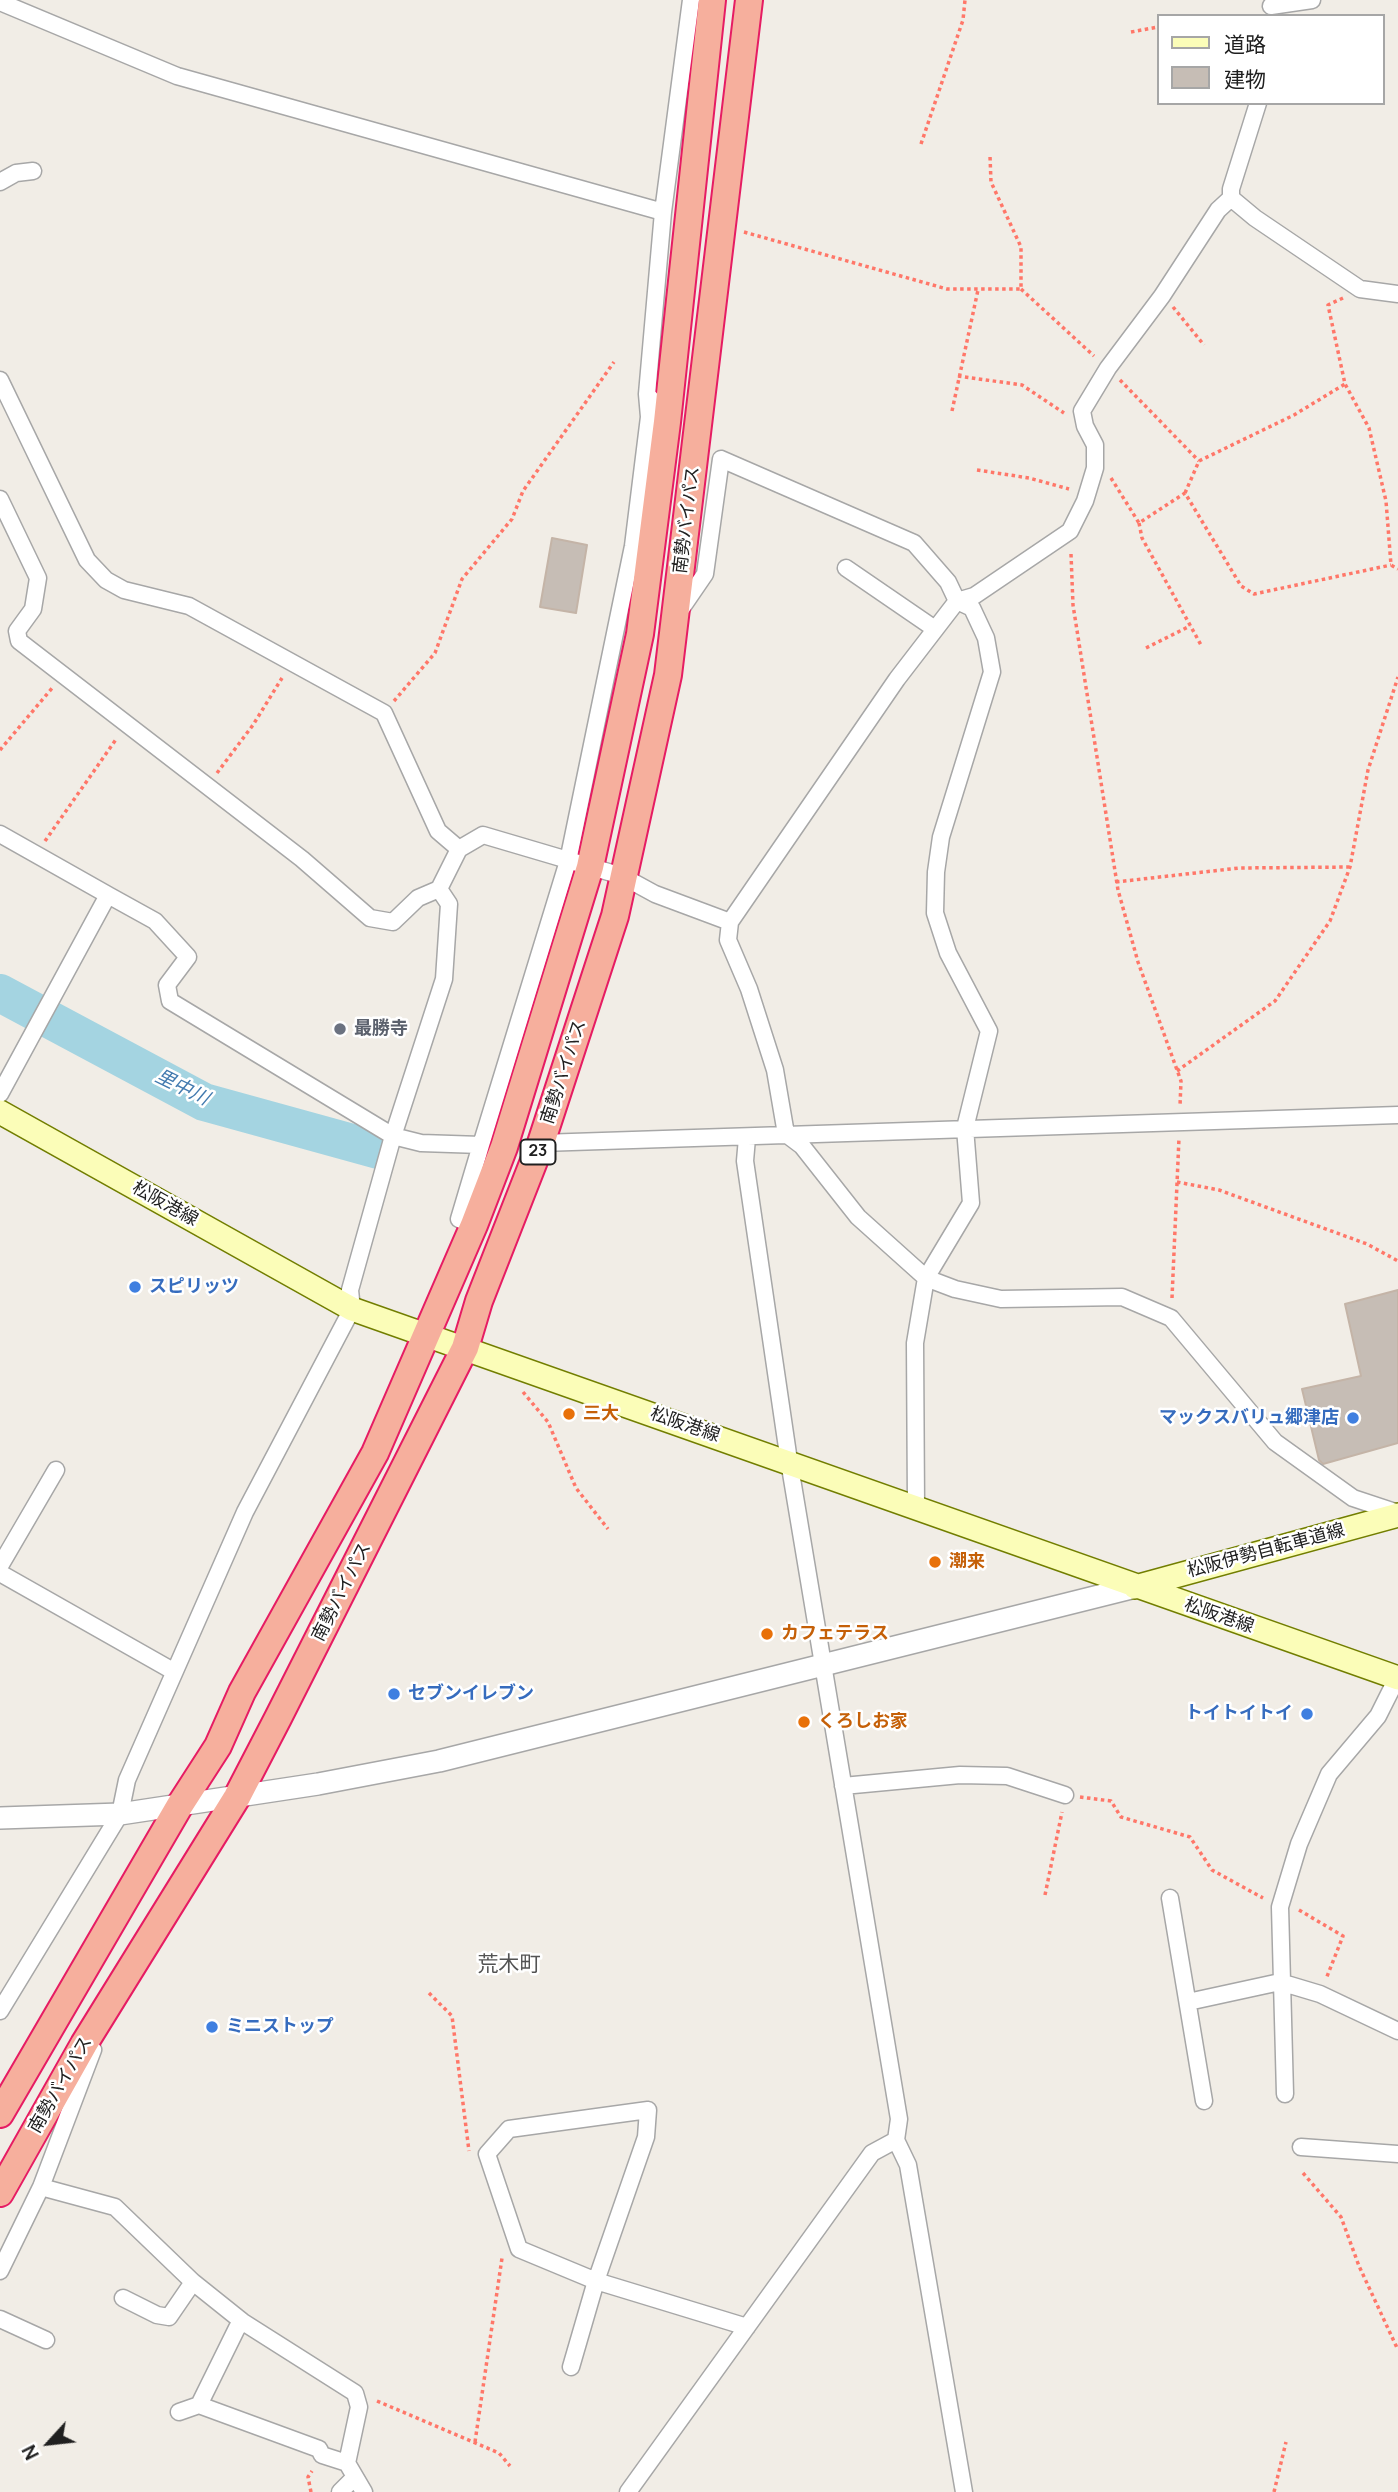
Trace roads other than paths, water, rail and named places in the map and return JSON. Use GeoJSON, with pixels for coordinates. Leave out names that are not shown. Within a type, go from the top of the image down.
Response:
{"type":"FeatureCollection","features":[{"type":"Feature","properties":{"kind":"highway","name":"南勢バイパス"},"geometry":{"type":"LineString","coordinates":[[0,2115],[180,1805],[218,1746],[242,1692],[375,1453],[474,1225],[504,1147],[640,634],[667,422],[712,0]]}},
{"type":"Feature","properties":{"kind":"highway","name":"南勢バイパス"},"geometry":{"type":"LineString","coordinates":[[0,2193],[84,2044],[237,1797],[465,1348],[479,1301],[541,1143],[615,916],[668,675],[749,0]]}},
{"type":"Feature","properties":{"kind":"main road","name":"松阪港線"},"geometry":{"type":"LineString","coordinates":[[0,1112],[352,1309],[789,1461],[1135,1587],[1397,1678]]}},
{"type":"Feature","properties":{"kind":"main road","name":"松阪伊勢自転車道線"},"geometry":{"type":"LineString","coordinates":[[1135,1587],[1398,1514]]}},
{"type":"Feature","properties":{"kind":"street"},"geometry":{"type":"LineString","coordinates":[[474,1225],[459,1219],[481,1145],[579,864],[633,546],[649,417],[647,394],[663,212],[691,0]]}},
{"type":"Feature","properties":{"kind":"street"},"geometry":{"type":"LineString","coordinates":[[1270,7],[1312,0]]}},
{"type":"Feature","properties":{"kind":"street"},"geometry":{"type":"LineString","coordinates":[[0,2],[177,76],[663,212]]}},
{"type":"Feature","properties":{"kind":"street"},"geometry":{"type":"LineString","coordinates":[[1257,105],[1231,189],[1231,198],[1218,210],[1162,296],[1108,368],[1083,411],[1086,426],[1095,445],[1095,459],[1085,500],[1070,531],[974,596],[957,601],[730,922],[728,940],[749,989],[775,1070],[786,1134],[802,1146],[859,1217],[926,1278],[955,1289],[1001,1298],[1122,1297],[1171,1318],[1275,1442],[1353,1498],[1398,1514]]}},
{"type":"Feature","properties":{"kind":"street"},"geometry":{"type":"LineString","coordinates":[[0,182],[16,173],[33,171]]}},
{"type":"Feature","properties":{"kind":"street"},"geometry":{"type":"LineString","coordinates":[[1231,198],[1265,225],[1360,289],[1398,294]]}},
{"type":"Feature","properties":{"kind":"street"},"geometry":{"type":"LineString","coordinates":[[0,380],[87,560],[106,580],[124,590],[189,606],[290,664],[384,713],[438,831],[459,849]]}},
{"type":"Feature","properties":{"kind":"street"},"geometry":{"type":"LineString","coordinates":[[647,394],[667,422]]}},
{"type":"Feature","properties":{"kind":"street"},"geometry":{"type":"LineString","coordinates":[[676,617],[705,574],[721,459],[914,543],[948,582],[957,601],[972,608],[986,638],[992,672],[942,837],[936,872],[935,913],[945,943],[989,1031],[965,1128],[971,1203],[926,1278],[915,1343],[916,1507]]}},
{"type":"Feature","properties":{"kind":"street"},"geometry":{"type":"LineString","coordinates":[[0,499],[38,578],[33,609],[17,631],[19,641],[302,859],[370,919],[393,922],[418,898],[439,889],[459,849],[483,835],[622,876],[655,894],[730,922]]}},
{"type":"Feature","properties":{"kind":"street"},"geometry":{"type":"LineString","coordinates":[[846,568],[935,629]]}},
{"type":"Feature","properties":{"kind":"street"},"geometry":{"type":"LineString","coordinates":[[0,834],[155,920],[188,957],[167,985],[170,1000],[393,1136],[421,1143],[481,1145]]}},
{"type":"Feature","properties":{"kind":"street"},"geometry":{"type":"LineString","coordinates":[[0,2011],[120,1814],[127,1780],[245,1512],[352,1309],[350,1290],[393,1136],[444,979],[449,904],[439,889]]}},
{"type":"Feature","properties":{"kind":"street"},"geometry":{"type":"LineString","coordinates":[[0,1094],[108,895]]}},
{"type":"Feature","properties":{"kind":"street"},"geometry":{"type":"LineString","coordinates":[[541,1143],[1398,1115]]}},
{"type":"Feature","properties":{"kind":"street"},"geometry":{"type":"LineString","coordinates":[[747,1138],[744,1161],[789,1461],[899,2119],[896,2140],[908,2165],[964,2492]]}},
{"type":"Feature","properties":{"kind":"street"},"geometry":{"type":"LineString","coordinates":[[0,1566],[56,1470]]}},
{"type":"Feature","properties":{"kind":"street"},"geometry":{"type":"LineString","coordinates":[[0,1573],[173,1671]]}},
{"type":"Feature","properties":{"kind":"street"},"geometry":{"type":"LineString","coordinates":[[0,1818],[120,1814],[237,1797],[439,1761],[1135,1587]]}},
{"type":"Feature","properties":{"kind":"street"},"geometry":{"type":"LineString","coordinates":[[1285,2094],[1280,1907],[1299,1844],[1329,1774],[1378,1716],[1397,1678]]}},
{"type":"Feature","properties":{"kind":"street"},"geometry":{"type":"LineString","coordinates":[[843,1786],[960,1775],[1007,1776],[1065,1795]]}},
{"type":"Feature","properties":{"kind":"street"},"geometry":{"type":"LineString","coordinates":[[1170,1898],[1204,2101]]}},
{"type":"Feature","properties":{"kind":"street"},"geometry":{"type":"LineString","coordinates":[[1188,2002],[1280,1982],[1320,1994],[1398,2031]]}},
{"type":"Feature","properties":{"kind":"street"},"geometry":{"type":"LineString","coordinates":[[0,2271],[41,2187],[93,2050],[84,2044]]}},
{"type":"Feature","properties":{"kind":"street"},"geometry":{"type":"LineString","coordinates":[[571,2367],[596,2281],[646,2137],[648,2110],[509,2129],[487,2154],[519,2249],[596,2281],[747,2327]]}},
{"type":"Feature","properties":{"kind":"street"},"geometry":{"type":"LineString","coordinates":[[628,2492],[872,2153],[896,2140]]}},
{"type":"Feature","properties":{"kind":"street"},"geometry":{"type":"LineString","coordinates":[[1301,2147],[1398,2154]]}},
{"type":"Feature","properties":{"kind":"street"},"geometry":{"type":"LineString","coordinates":[[41,2187],[115,2207],[193,2282],[243,2322],[355,2393],[359,2407],[351,2470],[340,2492]]}},
{"type":"Feature","properties":{"kind":"street"},"geometry":{"type":"LineString","coordinates":[[124,2298],[157,2315],[169,2317],[193,2282]]}},
{"type":"Feature","properties":{"kind":"street"},"geometry":{"type":"LineString","coordinates":[[0,2319],[46,2340]]}},
{"type":"Feature","properties":{"kind":"street"},"geometry":{"type":"LineString","coordinates":[[179,2412],[199,2404],[237,2328],[243,2322]]}},
{"type":"Feature","properties":{"kind":"street"},"geometry":{"type":"LineString","coordinates":[[199,2404],[319,2449],[322,2455],[351,2470],[364,2492]]}},
{"type":"Feature","properties":{"kind":"waterway","name":"里中川"},"geometry":{"type":"LineString","coordinates":[[0,993],[204,1102],[378,1150]]}},
{"type":"Feature","properties":{"kind":"place","name":"最勝寺"},"geometry":{"type":"Point","coordinates":[340,1029]}},
{"type":"Feature","properties":{"kind":"place","name":"スピリッツ"},"geometry":{"type":"Point","coordinates":[135,1287]}},
{"type":"Feature","properties":{"kind":"place","name":"三大"},"geometry":{"type":"Point","coordinates":[569,1414]}},
{"type":"Feature","properties":{"kind":"place","name":"マックスバリュ郷津店"},"geometry":{"type":"Point","coordinates":[1353,1418]}},
{"type":"Feature","properties":{"kind":"place","name":"潮来"},"geometry":{"type":"Point","coordinates":[935,1562]}},
{"type":"Feature","properties":{"kind":"place","name":"カフェテラス"},"geometry":{"type":"Point","coordinates":[767,1634]}},
{"type":"Feature","properties":{"kind":"place","name":"セブンイレブン"},"geometry":{"type":"Point","coordinates":[394,1694]}},
{"type":"Feature","properties":{"kind":"place","name":"トイトイトイ"},"geometry":{"type":"Point","coordinates":[1307,1714]}},
{"type":"Feature","properties":{"kind":"place","name":"くろしお家"},"geometry":{"type":"Point","coordinates":[804,1722]}},
{"type":"Feature","properties":{"kind":"place","name":"ミニストップ"},"geometry":{"type":"Point","coordinates":[212,2027]}},
{"type":"Feature","properties":{"kind":"district","name":"荒木町"},"geometry":{"type":"Point","coordinates":[509,1965]}}]}
